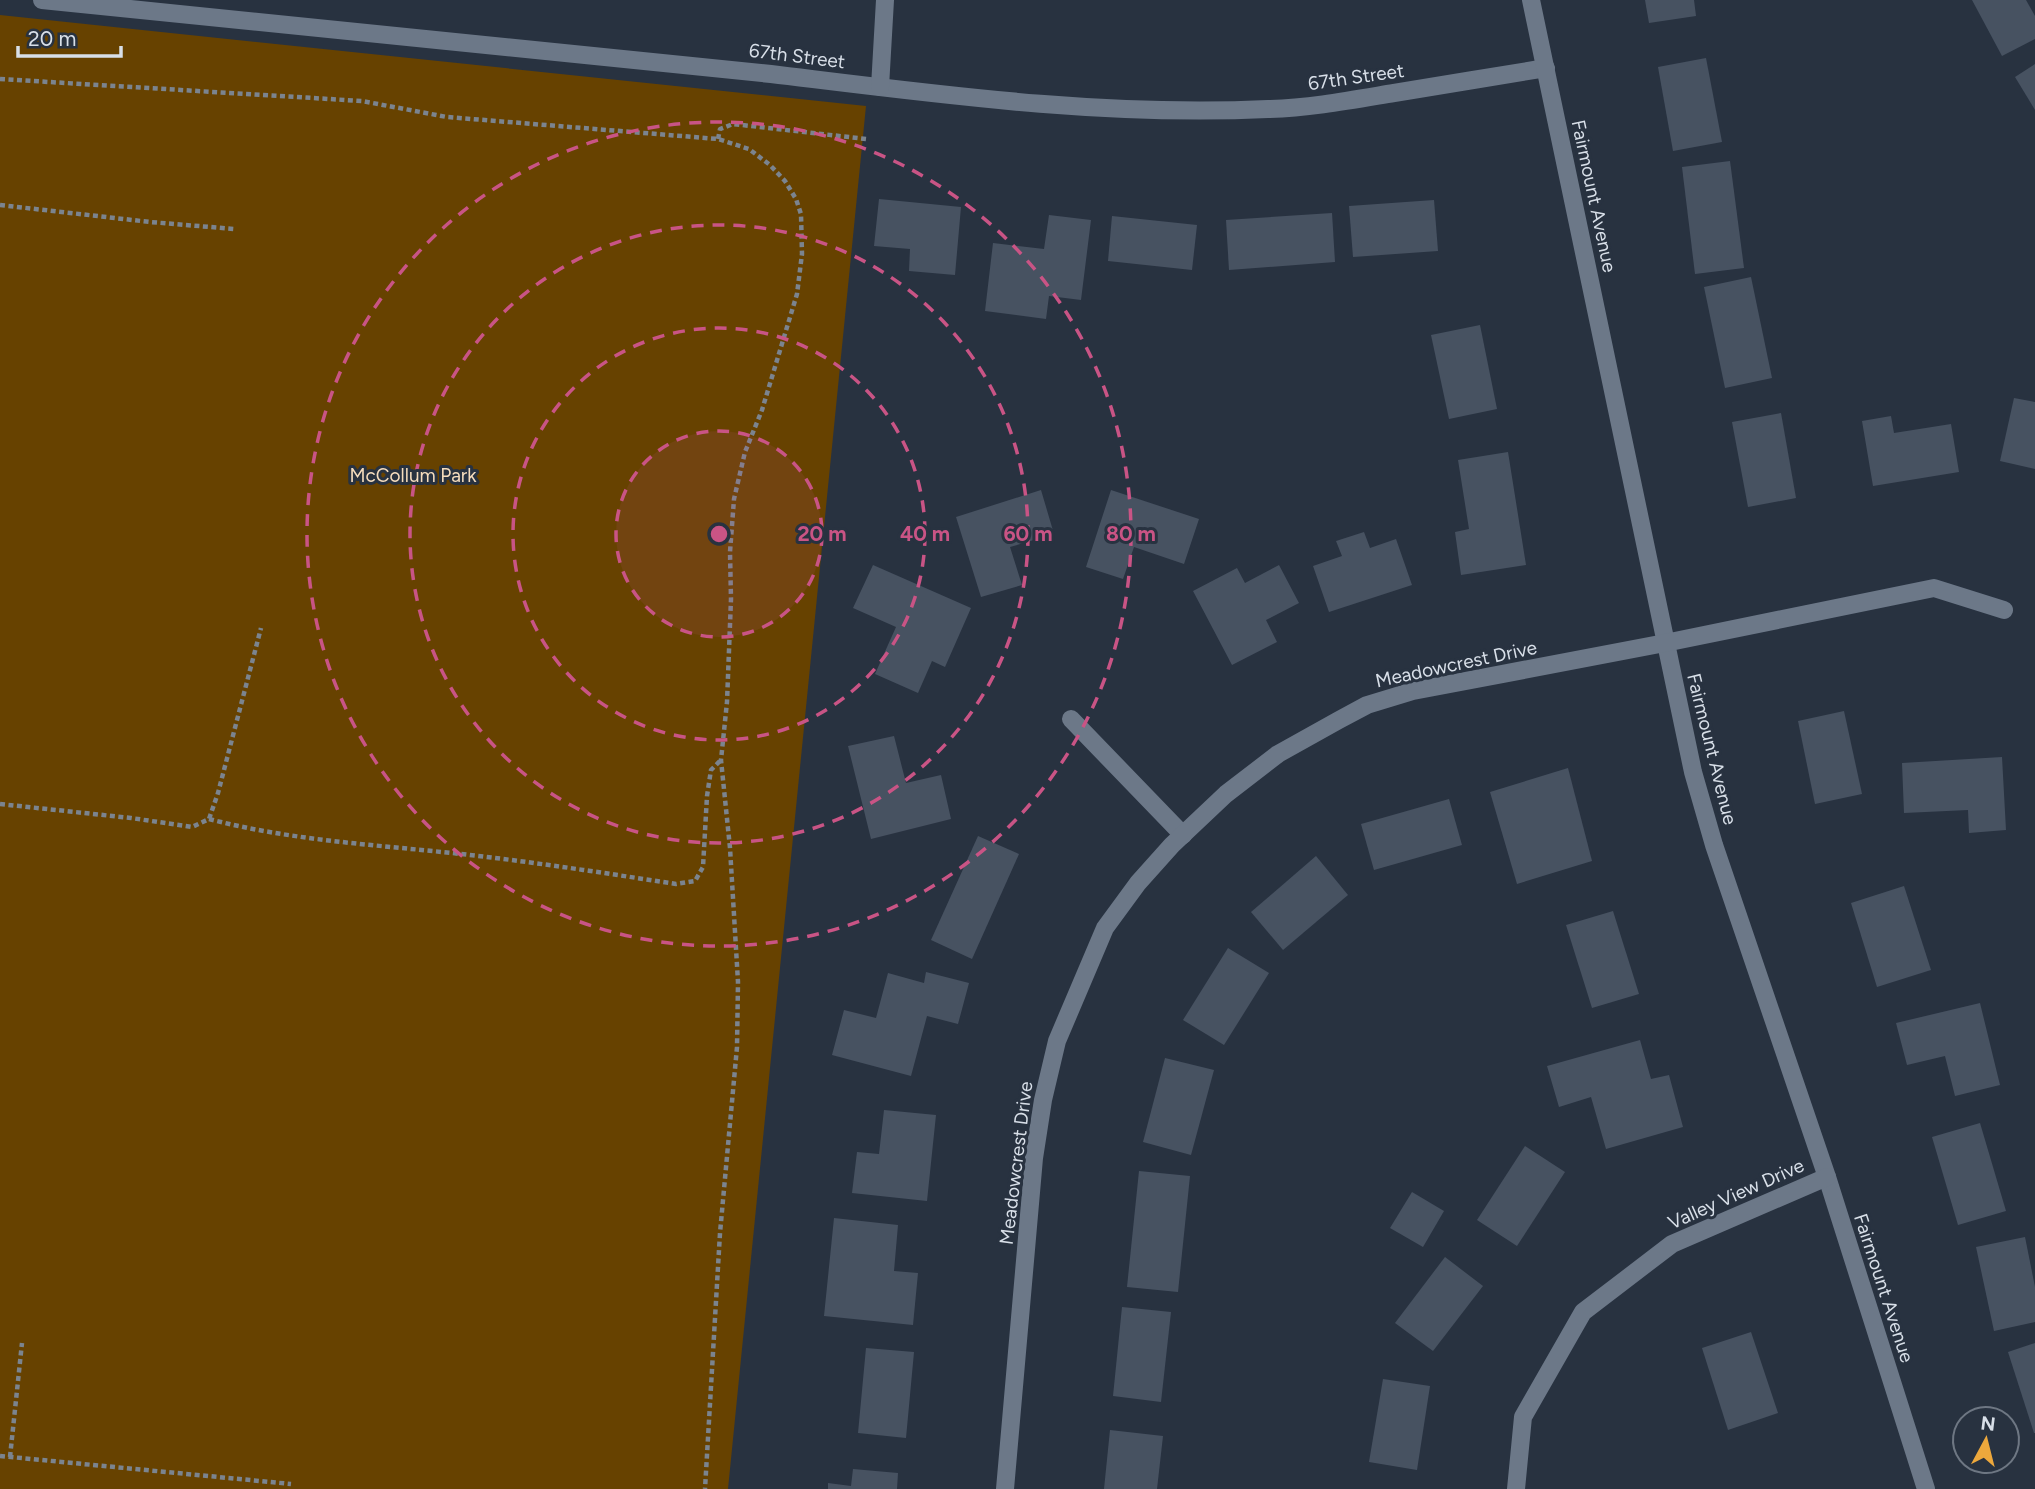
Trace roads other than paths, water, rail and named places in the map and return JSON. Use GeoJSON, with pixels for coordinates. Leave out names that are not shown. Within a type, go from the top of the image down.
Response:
{"type":"FeatureCollection","features":[{"type":"Feature","properties":{"kind":"street","name":"67th Street"},"geometry":{"type":"LineString","coordinates":[[42,0],[1095,109],[1152,112],[1270,109],[1328,104],[1546,68]]}},
{"type":"Feature","properties":{"kind":"street"},"geometry":{"type":"LineString","coordinates":[[880,87],[885,0]]}},
{"type":"Feature","properties":{"kind":"street","name":"Fairmount Avenue"},"geometry":{"type":"LineString","coordinates":[[1531,0],[1693,772],[1714,845],[1827,1177],[1926,1489]]}},
{"type":"Feature","properties":{"kind":"street","name":"Meadowcrest Drive"},"geometry":{"type":"LineString","coordinates":[[1005,1489],[1034,1158],[1043,1100],[1057,1041],[1105,928],[1138,883],[1226,794],[1278,754],[1367,705],[1413,691],[1934,588],[2004,610]]}},
{"type":"Feature","properties":{"kind":"street"},"geometry":{"type":"LineString","coordinates":[[1071,719],[1183,835]]}},
{"type":"Feature","properties":{"kind":"street","name":"Valley View Drive"},"geometry":{"type":"LineString","coordinates":[[1516,1489],[1523,1417],[1583,1312],[1672,1244],[1827,1177]]}},
{"type":"Feature","properties":{"kind":"park label","name":"McCollum Park"},"geometry":{"type":"Point","coordinates":[413,475]}}]}
